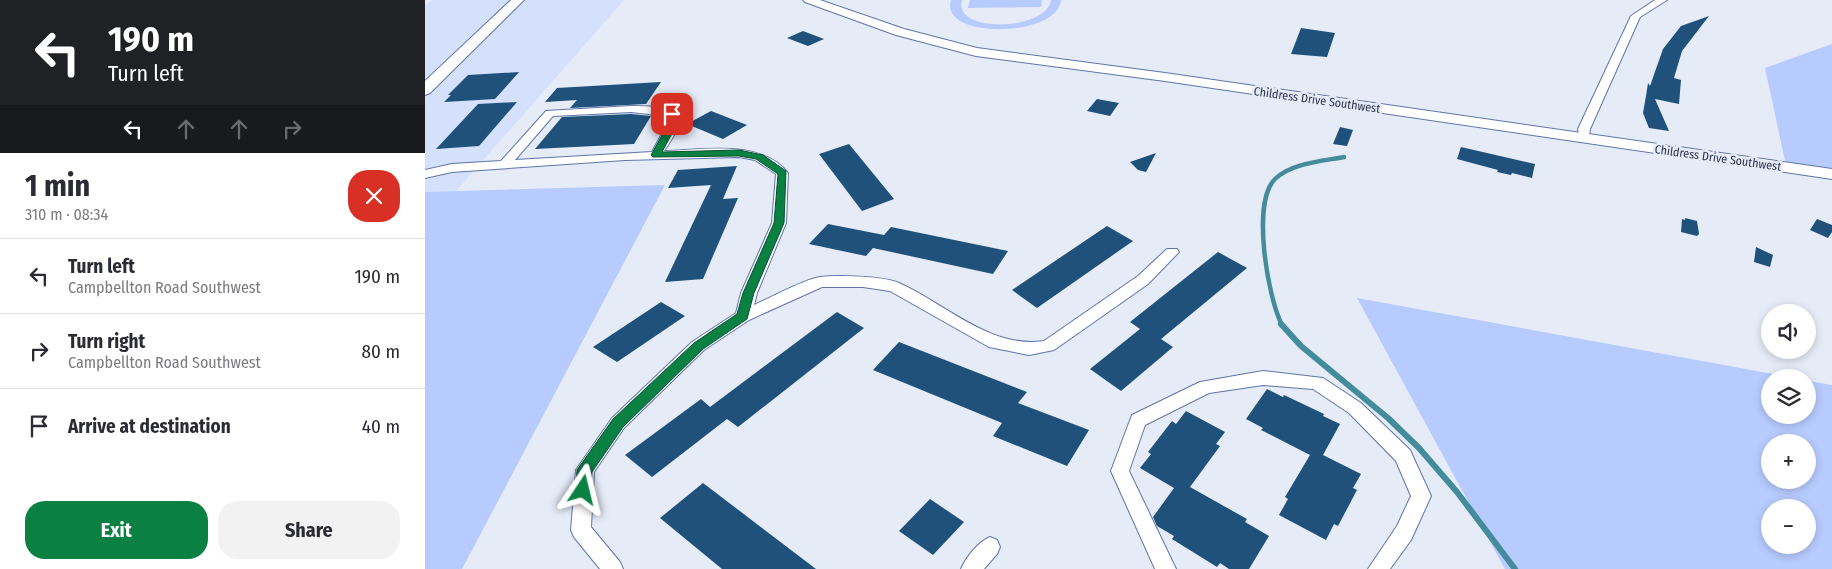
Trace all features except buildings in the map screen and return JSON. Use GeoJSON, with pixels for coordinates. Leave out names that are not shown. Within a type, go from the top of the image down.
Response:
{"type":"FeatureCollection","features":[{"type":"Feature","properties":{"kind":"main road"},"geometry":{"type":"LineString","coordinates":[[425,90],[518,0]]}},
{"type":"Feature","properties":{"kind":"street","name":"Childress Drive Southwest"},"geometry":{"type":"LineString","coordinates":[[809,0],[900,32],[976,52],[1022,60],[1165,77],[1832,174]]}},
{"type":"Feature","properties":{"kind":"street"},"geometry":{"type":"LineString","coordinates":[[1584,139],[1584,129],[1636,16],[1651,5],[1662,0]]}},
{"type":"Feature","properties":{"kind":"street"},"geometry":{"type":"LineString","coordinates":[[505,164],[549,113],[642,109],[664,110],[672,114],[671,128],[656,155]]}},
{"type":"Feature","properties":{"kind":"street"},"geometry":{"type":"LineString","coordinates":[[425,174],[452,168],[656,155],[739,153],[759,157],[783,173],[779,223],[749,293],[743,316]]}},
{"type":"Feature","properties":{"kind":"street"},"geometry":{"type":"LineString","coordinates":[[425,166],[452,168]]}},
{"type":"Feature","properties":{"kind":"street"},"geometry":{"type":"LineString","coordinates":[[613,569],[581,530],[585,470],[618,423],[698,346],[743,316],[820,282],[863,282],[893,286],[995,342],[1029,349],[1048,346],[1143,280],[1172,252]]}},
{"type":"Feature","properties":{"kind":"street"},"geometry":{"type":"LineString","coordinates":[[1166,569],[1120,471],[1137,420],[1206,387],[1263,378],[1317,383],[1355,408],[1403,456],[1421,496],[1404,533],[1378,569]]}},
{"type":"Feature","properties":{"kind":"street"},"geometry":{"type":"LineString","coordinates":[[971,569],[990,547]]}},
{"type":"Feature","properties":{"kind":"shaded area"},"geometry":{"type":"Polygon","coordinates":[[[432,0],[624,0],[456,191],[425,192],[425,6],[432,0]]]}},
{"type":"Feature","properties":{"kind":"shaded area"},"geometry":{"type":"Polygon","coordinates":[[[951,0],[962,0],[963,11],[971,19],[985,23],[1001,24],[1018,23],[1034,18],[1046,10],[1051,0],[1061,0],[1055,13],[1041,22],[1021,27],[1000,29],[979,28],[962,22],[952,13],[951,0]]]}},
{"type":"Feature","properties":{"kind":"shaded area"},"geometry":{"type":"Polygon","coordinates":[[[970,0],[1042,0],[1041,7],[968,8],[970,0]]]}},
{"type":"Feature","properties":{"kind":"shaded area"},"geometry":{"type":"Polygon","coordinates":[[[1832,44],[1832,176],[1787,170],[1765,68],[1832,44]]]}},
{"type":"Feature","properties":{"kind":"shaded area"},"geometry":{"type":"Polygon","coordinates":[[[665,185],[462,569],[425,569],[425,192],[665,185]]]}},
{"type":"Feature","properties":{"kind":"shaded area"},"geometry":{"type":"Polygon","coordinates":[[[1357,298],[1761,372],[1761,424],[1816,424],[1816,382],[1832,385],[1832,569],[1505,569],[1357,298]]]}},
{"type":"Feature","properties":{"kind":"waterway"},"geometry":{"type":"LineString","coordinates":[[1282,325],[1272,294],[1264,251],[1264,208],[1268,191],[1275,179],[1290,169],[1344,157]]}},
{"type":"Feature","properties":{"kind":"waterway"},"geometry":{"type":"LineString","coordinates":[[1281,324],[1301,346],[1388,418],[1419,448],[1457,492],[1515,569]]}},
{"type":"Feature","properties":{"kind":"route"},"geometry":{"type":"LineString","coordinates":[[583,490],[585,470],[618,423],[698,346],[743,316],[749,293],[779,223],[783,173],[759,157],[739,153],[656,155],[671,128],[672,114]]}}]}
